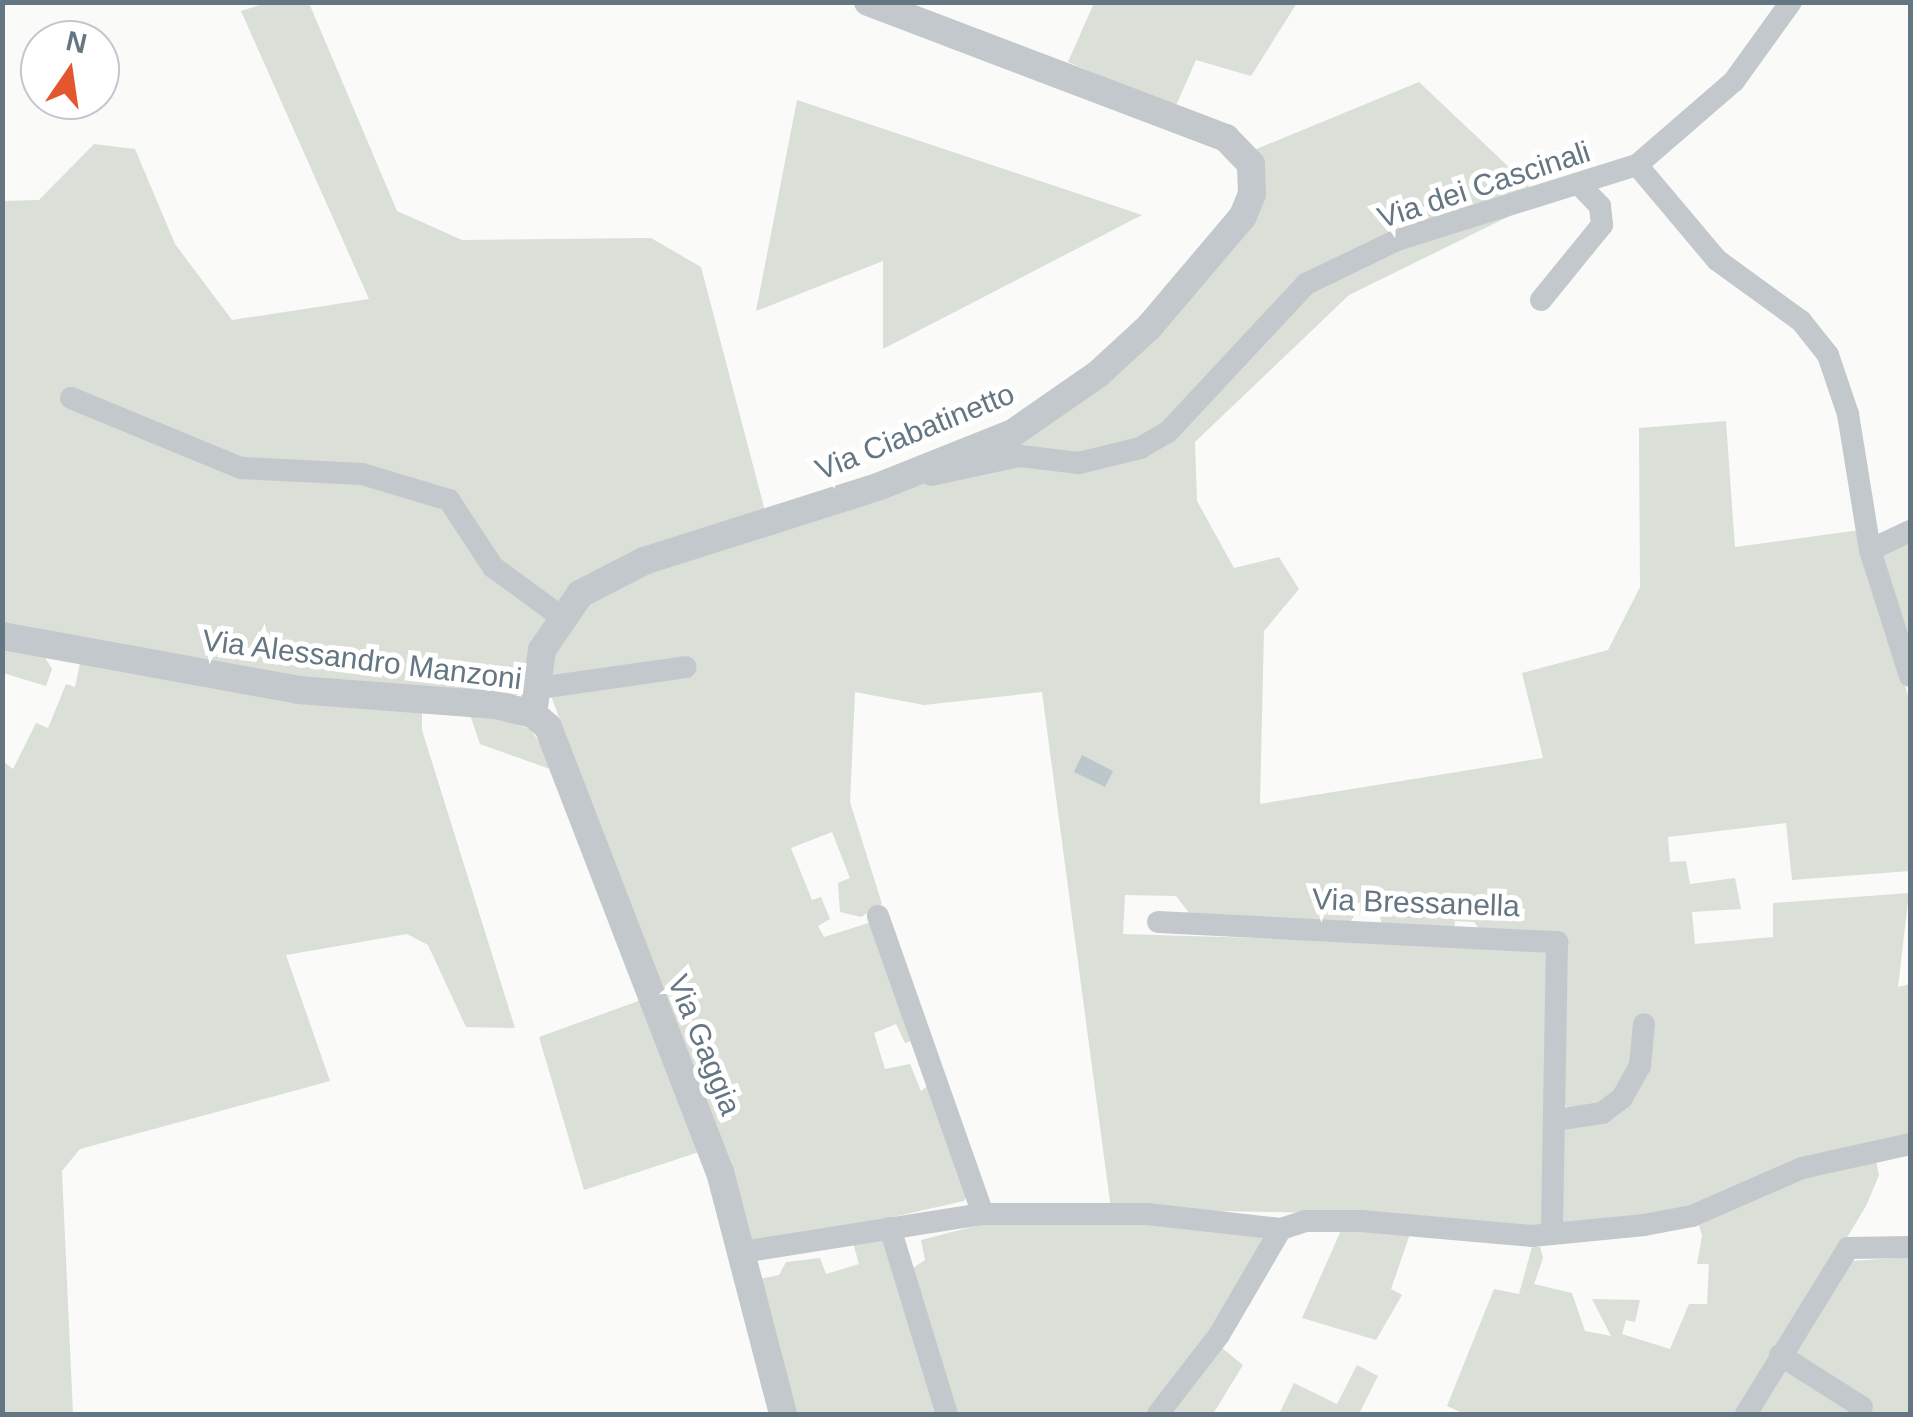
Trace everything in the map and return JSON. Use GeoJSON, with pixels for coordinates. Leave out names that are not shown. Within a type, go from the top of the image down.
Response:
{"type":"FeatureCollection","features":[{"type":"Feature","properties":{"kind":"street","name":"Via Ciabatinetto"},"geometry":{"type":"LineString","coordinates":[[560,616],[580,594],[644,561],[878,486],[991,442],[1056,407],[1150,326],[1243,216],[1252,194],[1251,164],[1226,138],[868,2]]}},
{"type":"Feature","properties":{"kind":"street","name":"Via dei Cascinali"},"geometry":{"type":"LineString","coordinates":[[878,486],[1020,456],[1079,462],[1140,448],[1168,432],[1306,284],[1398,240],[1637,165],[1734,81],[1791,2]]}},
{"type":"Feature","properties":{"kind":"street"},"geometry":{"type":"LineString","coordinates":[[1637,165],[1717,260],[1802,321],[1828,355],[1848,414],[1870,550],[1910,676]]}},
{"type":"Feature","properties":{"kind":"street"},"geometry":{"type":"LineString","coordinates":[[1541,300],[1602,225],[1600,206],[1580,185]]}},
{"type":"Feature","properties":{"kind":"street"},"geometry":{"type":"LineString","coordinates":[[71,398],[241,468],[362,474],[449,500],[493,567],[560,616]]}},
{"type":"Feature","properties":{"kind":"street","name":"Via dei Cascinali"},"geometry":{"type":"LineString","coordinates":[[991,442],[1020,456]]}},
{"type":"Feature","properties":{"kind":"street"},"geometry":{"type":"LineString","coordinates":[[1870,550],[1910,531]]}},
{"type":"Feature","properties":{"kind":"street","name":"Via Alessandro Manzoni"},"geometry":{"type":"LineString","coordinates":[[2,636],[236,681],[451,699],[536,701],[542,650],[560,616]]}},
{"type":"Feature","properties":{"kind":"street"},"geometry":{"type":"LineString","coordinates":[[536,701],[686,667]]}},
{"type":"Feature","properties":{"kind":"street","name":"Via Gaggia"},"geometry":{"type":"LineString","coordinates":[[536,701],[563,754],[618,918],[720,1172],[783,1414]]}},
{"type":"Feature","properties":{"kind":"street"},"geometry":{"type":"LineString","coordinates":[[878,916],[983,1214]]}},
{"type":"Feature","properties":{"kind":"street","name":"Via Bressanella"},"geometry":{"type":"LineString","coordinates":[[1158,922],[1550,938],[1560,948],[1552,1234]]}},
{"type":"Feature","properties":{"kind":"street"},"geometry":{"type":"LineString","coordinates":[[1556,1120],[1602,1113],[1622,1098],[1640,1066],[1644,1024]]}},
{"type":"Feature","properties":{"kind":"street"},"geometry":{"type":"LineString","coordinates":[[742,1252],[983,1214],[1147,1214],[1281,1229],[1306,1221],[1361,1221],[1552,1234],[1692,1216],[1802,1168],[1910,1144]]}},
{"type":"Feature","properties":{"kind":"street"},"geometry":{"type":"LineString","coordinates":[[890,1228],[948,1414]]}},
{"type":"Feature","properties":{"kind":"street"},"geometry":{"type":"LineString","coordinates":[[1158,1414],[1219,1335],[1281,1229]]}},
{"type":"Feature","properties":{"kind":"street"},"geometry":{"type":"LineString","coordinates":[[1746,1414],[1848,1248],[1910,1247]]}},
{"type":"Feature","properties":{"kind":"street"},"geometry":{"type":"LineString","coordinates":[[1780,1355],[1862,1407]]}},
{"type":"Feature","properties":{"kind":"shaded area"},"geometry":{"type":"Polygon","coordinates":[[[266,3],[309,3],[397,211],[462,240],[651,238],[701,267],[766,515],[1012,426],[1051,401],[1138,329],[1190,270],[1239,205],[1247,177],[1237,157],[1419,82],[1529,186],[1524,209],[1349,295],[1195,442],[1197,501],[1234,568],[1279,557],[1299,589],[1264,631],[1260,804],[1543,758],[1522,673],[1608,650],[1640,587],[1639,428],[1726,421],[1735,547],[1860,530],[1910,703],[1910,871],[1792,880],[1786,823],[1668,837],[1670,862],[1686,861],[1690,884],[1735,878],[1741,909],[1692,912],[1695,944],[1773,937],[1773,903],[1909,893],[1898,987],[1910,984],[1910,1134],[1796,1163],[1699,1204],[1627,1221],[1567,1226],[1557,1218],[1555,1202],[1562,1132],[1572,1123],[1572,1112],[1560,1101],[1566,937],[1482,933],[1474,922],[1455,921],[1454,931],[1382,928],[1380,915],[1355,915],[1347,926],[1193,918],[1176,896],[1125,895],[1123,934],[1553,947],[1551,1025],[1541,1229],[1375,1214],[1111,1209],[1042,692],[924,705],[855,692],[850,802],[882,904],[861,917],[840,912],[838,883],[850,878],[832,832],[791,848],[812,900],[821,897],[830,919],[818,926],[824,937],[875,921],[918,1039],[905,1043],[896,1024],[874,1033],[885,1069],[910,1064],[921,1091],[930,1084],[969,1192],[964,1201],[875,1221],[748,1241],[731,1178],[551,696],[551,659],[582,602],[643,566],[721,542],[720,530],[605,573],[575,591],[560,611],[495,563],[449,498],[362,472],[242,465],[73,397],[68,401],[239,470],[361,477],[447,503],[492,570],[553,617],[537,649],[533,690],[505,698],[303,685],[3,630],[2,201],[39,200],[94,144],[135,149],[175,244],[232,320],[369,299],[241,11],[266,3]]]}},
{"type":"Feature","properties":{"kind":"shaded area"},"geometry":{"type":"Polygon","coordinates":[[[1094,3],[1297,3],[1251,76],[1196,60],[1175,108],[1068,62],[1094,3]]]}},
{"type":"Feature","properties":{"kind":"shaded area"},"geometry":{"type":"Polygon","coordinates":[[[797,100],[1142,215],[883,349],[883,261],[756,311],[797,100]]]}},
{"type":"Feature","properties":{"kind":"shaded area"},"geometry":{"type":"Polygon","coordinates":[[[1910,539],[1910,641],[1878,553],[1910,539]]]}},
{"type":"Feature","properties":{"kind":"shaded area"},"geometry":{"type":"Polygon","coordinates":[[[3,647],[44,656],[52,669],[46,686],[3,673],[3,647]]]}},
{"type":"Feature","properties":{"kind":"shaded area"},"geometry":{"type":"Polygon","coordinates":[[[81,659],[422,704],[422,730],[515,1028],[466,1027],[428,945],[407,934],[286,955],[330,1081],[80,1149],[62,1171],[73,1414],[3,1414],[3,761],[13,769],[36,723],[48,728],[66,684],[75,687],[81,659]]]}},
{"type":"Feature","properties":{"kind":"shaded area"},"geometry":{"type":"Polygon","coordinates":[[[468,709],[530,729],[561,773],[480,744],[468,709]]]}},
{"type":"Feature","properties":{"kind":"shaded area"},"geometry":{"type":"Polygon","coordinates":[[[1082,755],[1113,771],[1105,787],[1074,772],[1082,755]]]}},
{"type":"Feature","properties":{"kind":"shaded area"},"geometry":{"type":"Polygon","coordinates":[[[644,999],[702,1151],[584,1190],[539,1037],[644,999]]]}},
{"type":"Feature","properties":{"kind":"shaded area"},"geometry":{"type":"Polygon","coordinates":[[[1875,1156],[1879,1175],[1866,1206],[1740,1414],[1465,1414],[1447,1406],[1494,1289],[1519,1294],[1532,1247],[1540,1247],[1543,1258],[1534,1284],[1572,1293],[1585,1331],[1611,1336],[1592,1299],[1640,1300],[1635,1322],[1626,1320],[1622,1334],[1670,1349],[1689,1304],[1707,1304],[1709,1264],[1697,1264],[1702,1236],[1697,1219],[1747,1193],[1875,1156]]]}},
{"type":"Feature","properties":{"kind":"shaded area"},"geometry":{"type":"Polygon","coordinates":[[[999,1220],[1146,1220],[1267,1232],[1241,1285],[1150,1414],[953,1414],[910,1270],[925,1260],[921,1240],[999,1220]]]}},
{"type":"Feature","properties":{"kind":"shaded area"},"geometry":{"type":"Polygon","coordinates":[[[1343,1226],[1411,1231],[1391,1289],[1402,1295],[1376,1340],[1302,1318],[1343,1226]]]}},
{"type":"Feature","properties":{"kind":"shaded area"},"geometry":{"type":"Polygon","coordinates":[[[888,1236],[941,1414],[789,1414],[759,1279],[779,1275],[786,1262],[820,1258],[826,1274],[859,1264],[853,1243],[888,1236]]]}},
{"type":"Feature","properties":{"kind":"shaded area"},"geometry":{"type":"Polygon","coordinates":[[[1910,1257],[1910,1414],[1750,1414],[1851,1261],[1910,1257]]]}},
{"type":"Feature","properties":{"kind":"shaded area"},"geometry":{"type":"Polygon","coordinates":[[[1222,1348],[1243,1365],[1213,1414],[1166,1414],[1222,1348]]]}},
{"type":"Feature","properties":{"kind":"shaded area"},"geometry":{"type":"Polygon","coordinates":[[[1357,1365],[1378,1376],[1359,1414],[1279,1414],[1294,1383],[1337,1404],[1357,1365]]]}}]}
